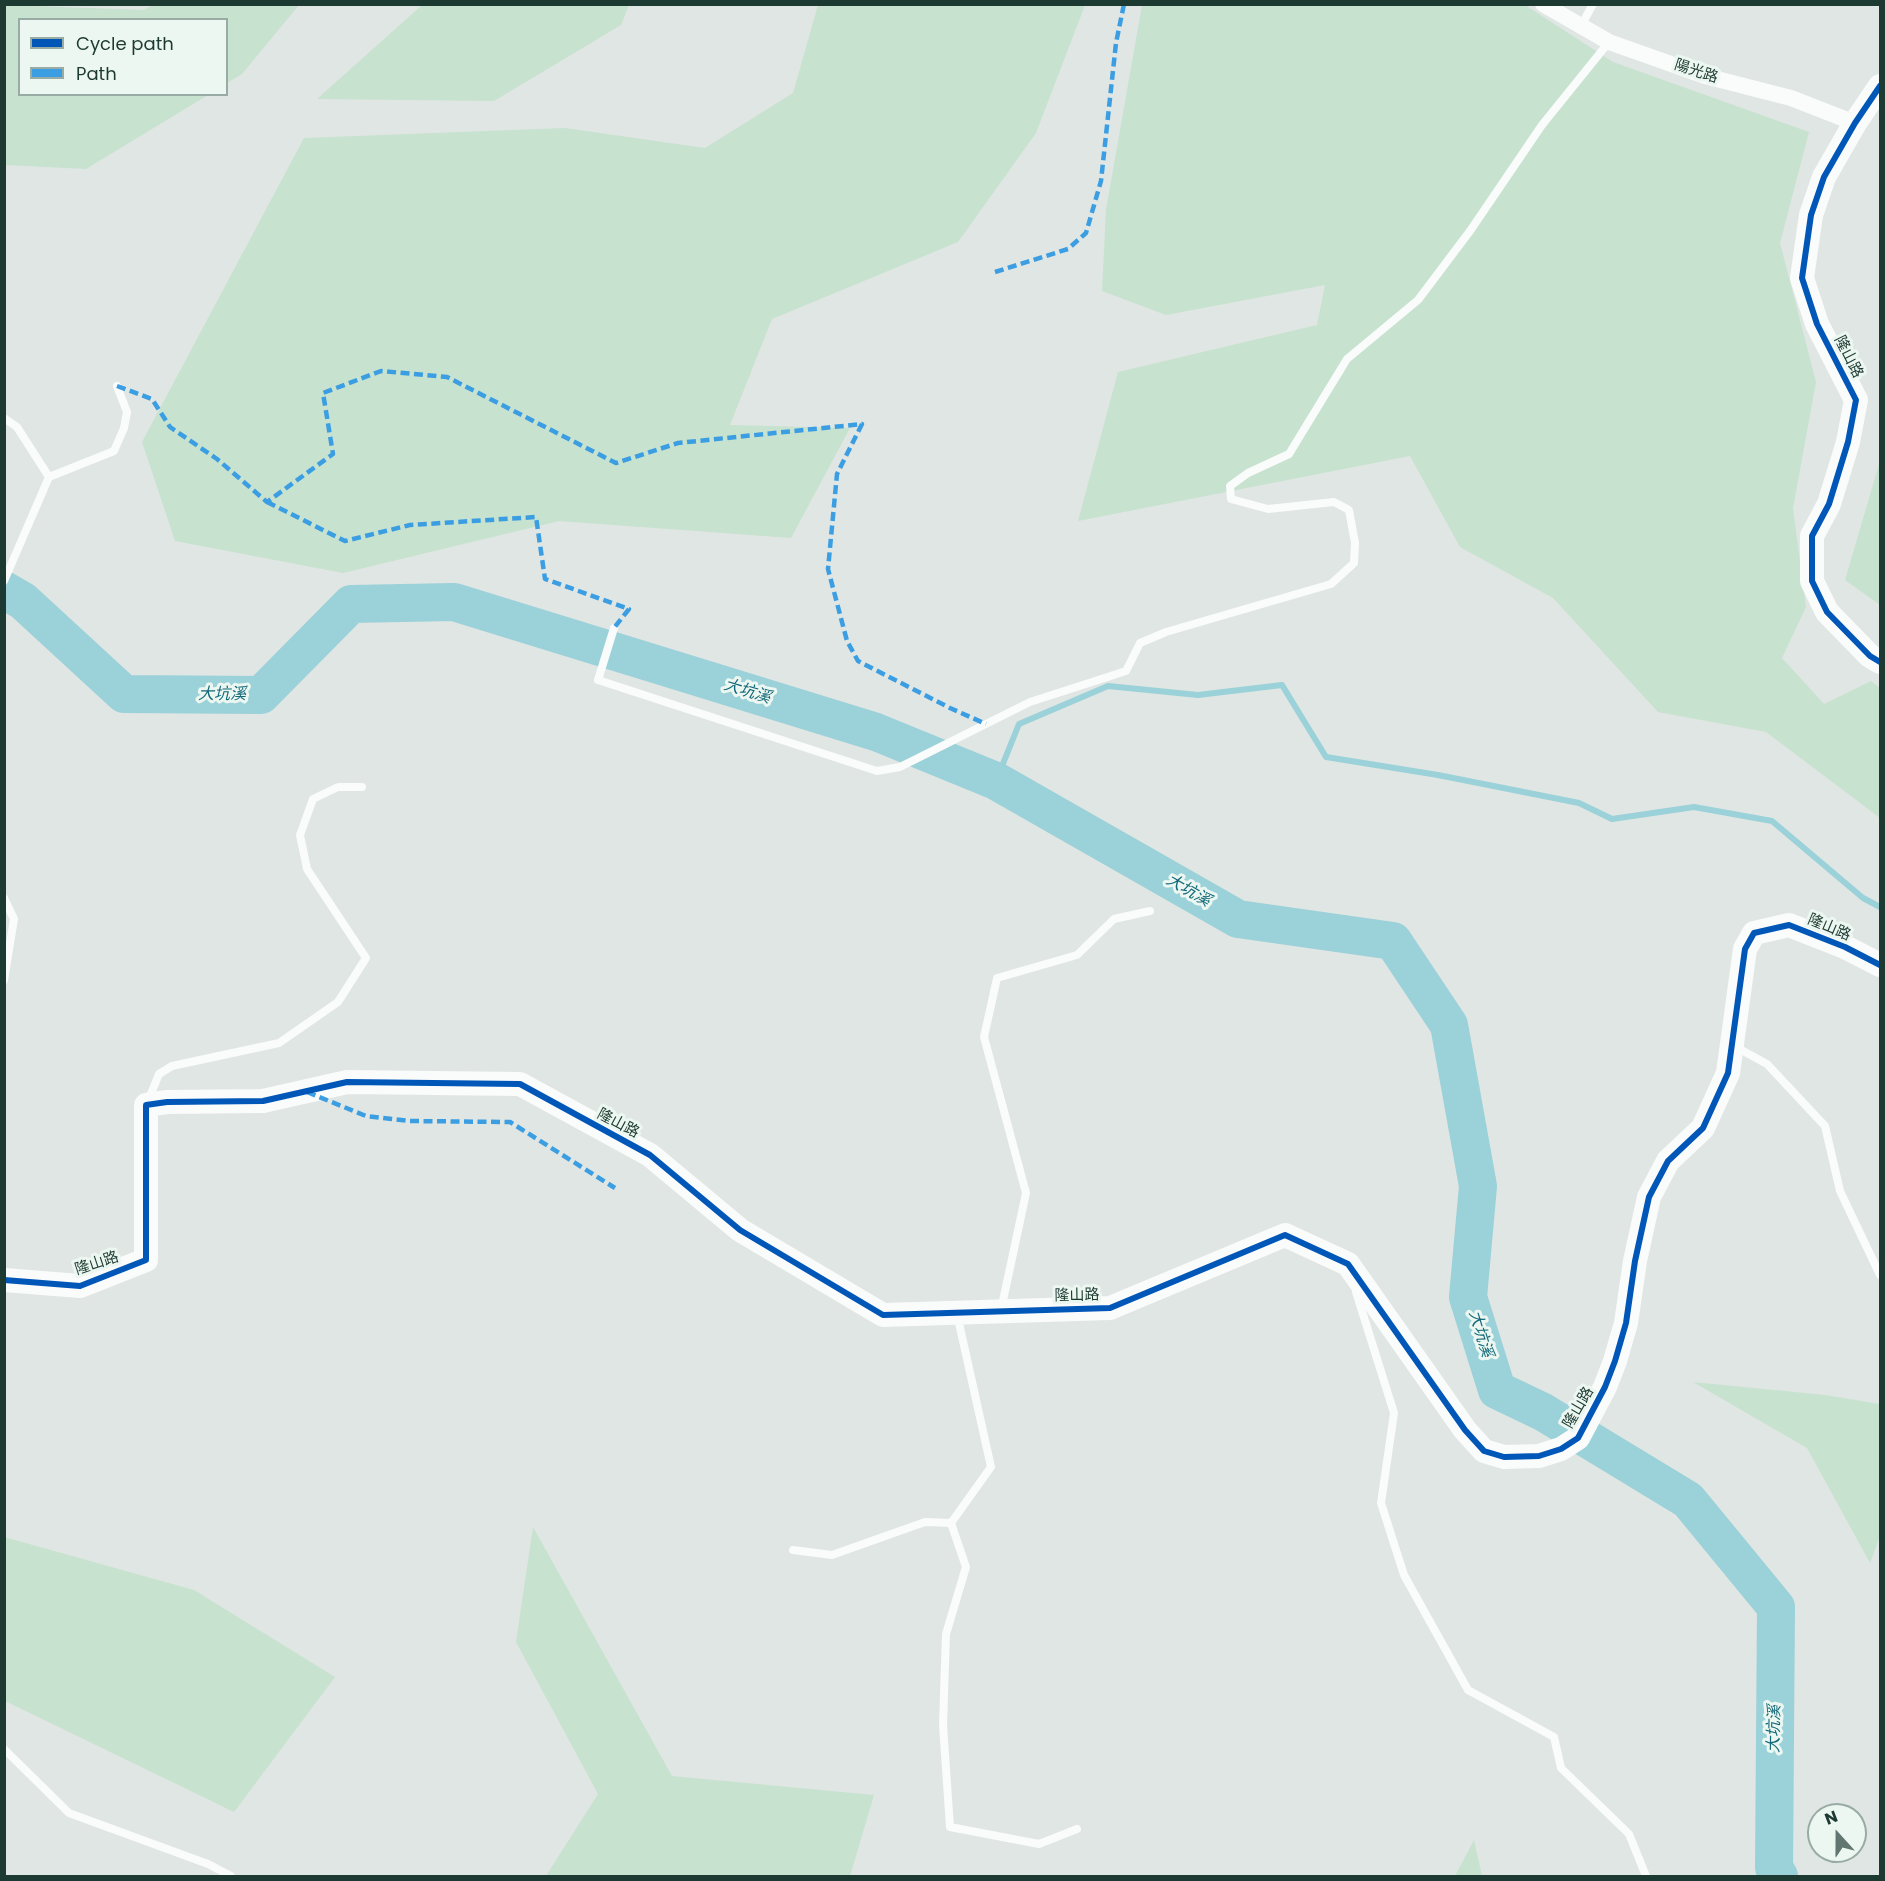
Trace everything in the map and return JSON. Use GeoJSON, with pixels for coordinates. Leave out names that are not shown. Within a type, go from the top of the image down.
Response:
{"type":"FeatureCollection","features":[{"type":"Feature","properties":{"kind":"street","name":"陽光路"},"geometry":{"type":"LineString","coordinates":[[1543,4],[1609,42],[1705,76],[1791,98],[1855,123]]}},
{"type":"Feature","properties":{"kind":"street","name":"隆山路"},"geometry":{"type":"LineString","coordinates":[[1881,86],[1855,123],[1824,177],[1811,215],[1802,278],[1817,324],[1856,400],[1848,442],[1829,504],[1812,536],[1812,581],[1827,612],[1870,656],[1881,662]]}},
{"type":"Feature","properties":{"kind":"street","name":"隆山路"},"geometry":{"type":"LineString","coordinates":[[4,1280],[80,1286],[146,1260],[146,1105],[167,1102],[264,1101],[347,1082],[520,1084],[650,1155],[740,1230],[883,1315],[1110,1308],[1285,1235],[1348,1264],[1465,1430],[1484,1451],[1504,1457],[1539,1456],[1561,1449],[1578,1438],[1605,1387],[1626,1323],[1635,1261],[1649,1197],[1668,1161],[1703,1128],[1728,1073],[1745,949],[1754,933],[1789,925],[1845,947],[1881,965]]}},
{"type":"Feature","properties":{"kind":"lane"},"geometry":{"type":"LineString","coordinates":[[1581,26],[1593,4]]}},
{"type":"Feature","properties":{"kind":"lane"},"geometry":{"type":"LineString","coordinates":[[614,628],[598,680],[877,771],[900,767],[1030,702],[1126,671],[1140,643],[1166,632],[1331,584],[1354,563],[1355,543],[1349,510],[1334,502],[1268,509],[1231,499],[1230,486],[1248,473],[1288,454],[1347,358],[1418,300],[1470,231],[1542,125],[1609,42]]}},
{"type":"Feature","properties":{"kind":"lane"},"geometry":{"type":"LineString","coordinates":[[4,581],[19,551],[49,477],[114,451],[124,428],[127,412],[117,386]]}},
{"type":"Feature","properties":{"kind":"lane"},"geometry":{"type":"LineString","coordinates":[[4,418],[17,427],[49,477]]}},
{"type":"Feature","properties":{"kind":"lane"},"geometry":{"type":"LineString","coordinates":[[146,1105],[159,1074],[172,1066],[279,1043],[338,1002],[366,958],[307,869],[300,835],[313,799],[338,787],[362,787]]}},
{"type":"Feature","properties":{"kind":"lane"},"geometry":{"type":"LineString","coordinates":[[4,898],[14,919],[4,980]]}},
{"type":"Feature","properties":{"kind":"lane"},"geometry":{"type":"LineString","coordinates":[[1001,1310],[1026,1193],[984,1037],[997,978],[1077,955],[1114,919],[1150,911]]}},
{"type":"Feature","properties":{"kind":"lane"},"geometry":{"type":"LineString","coordinates":[[1731,1045],[1767,1064],[1825,1126],[1840,1191],[1881,1275]]}},
{"type":"Feature","properties":{"kind":"lane"},"geometry":{"type":"LineString","coordinates":[[1348,1264],[1394,1413],[1381,1503],[1404,1575],[1468,1690],[1554,1737],[1561,1768],[1629,1834],[1646,1876]]}},
{"type":"Feature","properties":{"kind":"lane"},"geometry":{"type":"LineString","coordinates":[[951,1523],[991,1467],[957,1312]]}},
{"type":"Feature","properties":{"kind":"lane"},"geometry":{"type":"LineString","coordinates":[[793,1550],[832,1555],[926,1522],[951,1523]]}},
{"type":"Feature","properties":{"kind":"lane"},"geometry":{"type":"LineString","coordinates":[[951,1523],[966,1567],[945,1634],[943,1725],[951,1827],[1039,1844],[1077,1829]]}},
{"type":"Feature","properties":{"kind":"lane"},"geometry":{"type":"LineString","coordinates":[[4,1749],[69,1814],[208,1864],[231,1876]]}},
{"type":"Feature","properties":{"kind":"green space"},"geometry":{"type":"Polygon","coordinates":[[[5,5],[144,10],[153,5],[299,5],[242,74],[228,82],[228,18],[18,18],[18,96],[206,96],[86,169],[5,165],[5,5]]]}},
{"type":"Feature","properties":{"kind":"green space"},"geometry":{"type":"Polygon","coordinates":[[[422,5],[629,5],[621,25],[494,101],[317,99],[422,5]]]}},
{"type":"Feature","properties":{"kind":"green space"},"geometry":{"type":"Polygon","coordinates":[[[818,5],[1085,5],[1036,133],[958,242],[772,319],[730,425],[850,428],[791,538],[559,521],[343,573],[175,541],[142,442],[304,138],[565,128],[705,148],[793,93],[818,5]]]}},
{"type":"Feature","properties":{"kind":"green space"},"geometry":{"type":"Polygon","coordinates":[[[1142,5],[1525,5],[1613,62],[1809,132],[1780,243],[1816,382],[1793,508],[1806,607],[1782,658],[1824,704],[1871,681],[1880,688],[1880,818],[1766,732],[1658,712],[1553,598],[1460,547],[1410,456],[1078,521],[1118,372],[1317,325],[1325,285],[1166,315],[1102,291],[1106,210],[1142,5]]]}},
{"type":"Feature","properties":{"kind":"green space"},"geometry":{"type":"Polygon","coordinates":[[[1880,461],[1880,605],[1845,580],[1880,461]]]}},
{"type":"Feature","properties":{"kind":"green space"},"geometry":{"type":"Polygon","coordinates":[[[1693,1382],[1825,1395],[1880,1404],[1880,1536],[1870,1563],[1807,1448],[1693,1382]]]}},
{"type":"Feature","properties":{"kind":"green space"},"geometry":{"type":"Polygon","coordinates":[[[533,1527],[672,1776],[874,1795],[850,1876],[546,1876],[598,1794],[516,1642],[533,1527]]]}},
{"type":"Feature","properties":{"kind":"green space"},"geometry":{"type":"Polygon","coordinates":[[[4,1537],[194,1590],[335,1677],[234,1812],[5,1701],[4,1537]]]}},
{"type":"Feature","properties":{"kind":"green space"},"geometry":{"type":"Polygon","coordinates":[[[1474,1840],[1482,1876],[1455,1876],[1474,1840]]]}},
{"type":"Feature","properties":{"kind":"waterway","name":"大坑溪"},"geometry":{"type":"LineString","coordinates":[[4,590],[23,601],[124,694],[261,695],[351,604],[454,602],[876,732],[996,781],[1238,919],[1393,941],[1449,1025],[1478,1186],[1468,1297],[1497,1390],[1543,1412],[1688,1500],[1776,1607],[1774,1868],[1779,1876]]}},
{"type":"Feature","properties":{"kind":"waterway"},"geometry":{"type":"LineString","coordinates":[[996,781],[1019,724],[1108,686],[1198,695],[1282,685],[1326,757],[1438,775],[1579,803],[1612,819],[1694,807],[1772,821],[1863,898],[1880,907]]}},
{"type":"Feature","properties":{"kind":"marked path"},"geometry":{"type":"LineString","coordinates":[[995,272],[1068,249],[1086,233],[1101,181],[1116,43],[1124,4]]}},
{"type":"Feature","properties":{"kind":"marked path"},"geometry":{"type":"LineString","coordinates":[[117,386],[152,399],[170,427],[217,459],[267,502],[333,454],[323,393],[381,371],[447,377],[616,463],[678,443],[862,424],[837,474],[828,569],[847,641],[858,661],[986,724]]}},
{"type":"Feature","properties":{"kind":"marked path"},"geometry":{"type":"LineString","coordinates":[[267,502],[345,541],[410,525],[536,517],[545,579],[629,609],[614,628]]}},
{"type":"Feature","properties":{"kind":"marked path"},"geometry":{"type":"LineString","coordinates":[[307,1092],[366,1116],[410,1121],[510,1122],[615,1188]]}},
{"type":"Feature","properties":{"kind":"cycle path"},"geometry":{"type":"LineString","coordinates":[[1880,86],[1855,123],[1824,177],[1811,215],[1802,278],[1817,324],[1856,400],[1848,442],[1829,504],[1812,536],[1812,581],[1827,612],[1870,656],[1880,662]]}},
{"type":"Feature","properties":{"kind":"cycle path"},"geometry":{"type":"LineString","coordinates":[[4,1280],[80,1286],[146,1260],[146,1105],[167,1102],[263,1101],[347,1082],[520,1084],[650,1155],[740,1230],[883,1315],[1110,1308],[1285,1235],[1348,1264],[1465,1430],[1484,1451],[1504,1457],[1539,1456],[1561,1449],[1578,1438],[1605,1387],[1626,1323],[1635,1261],[1649,1197],[1668,1161],[1703,1128],[1728,1073],[1745,949],[1754,933],[1789,925],[1845,947],[1880,965]]}}]}
